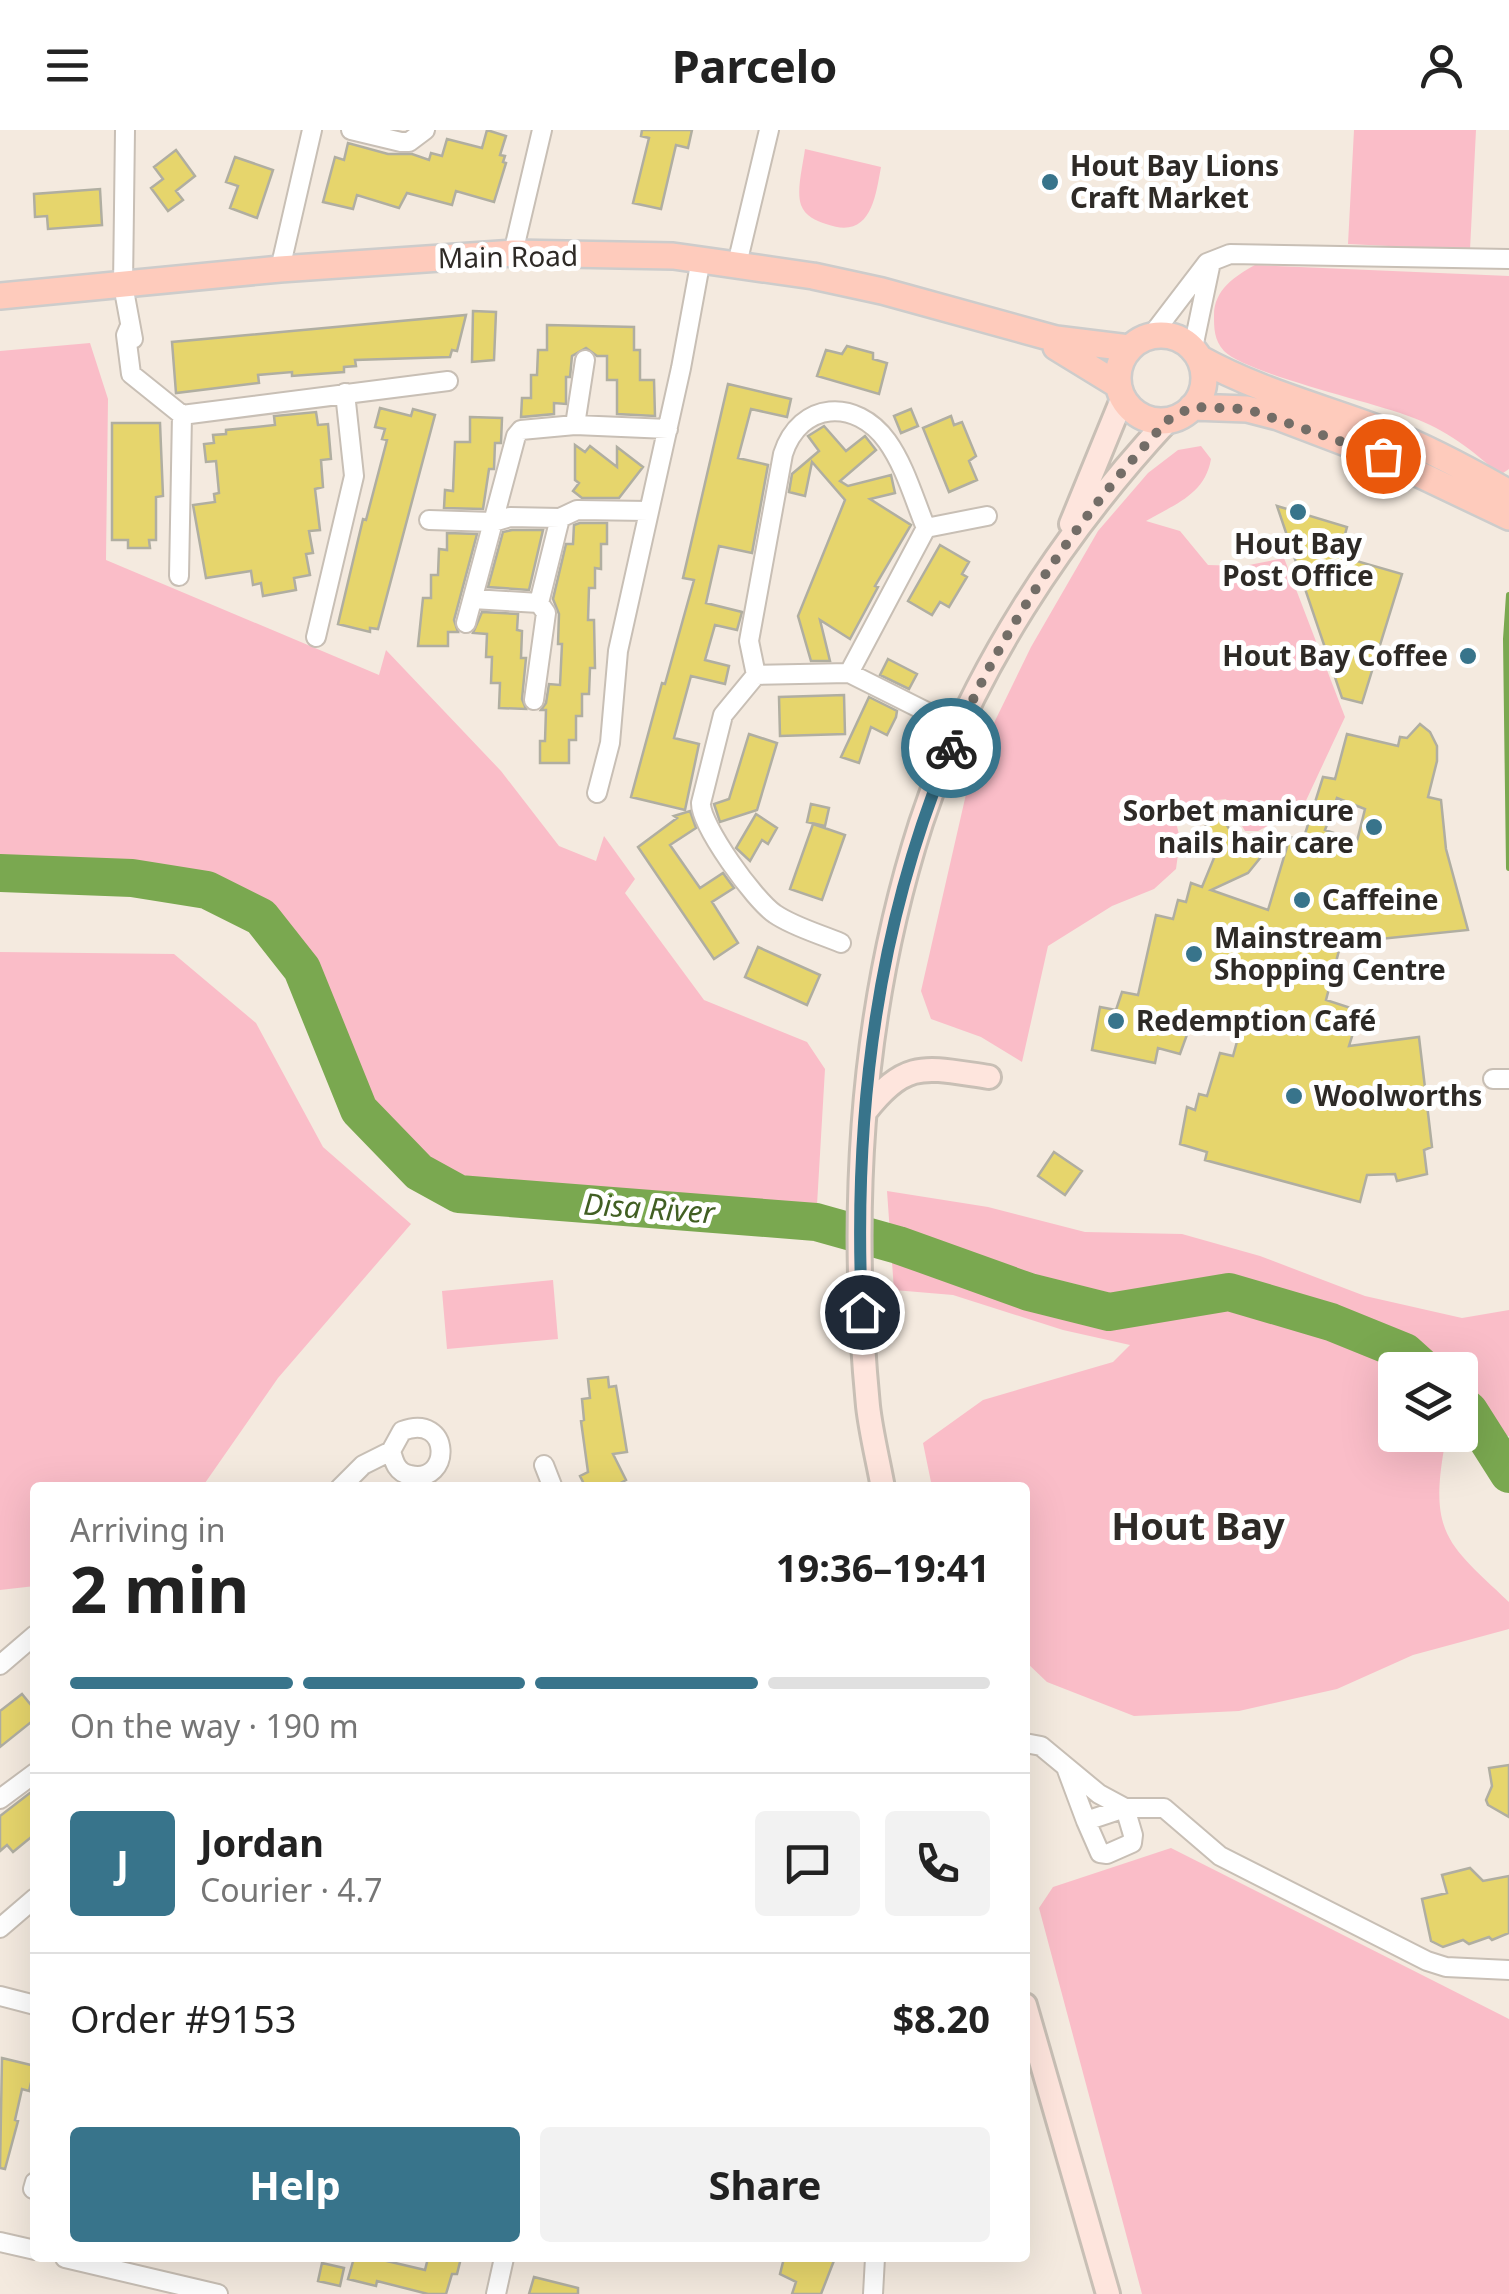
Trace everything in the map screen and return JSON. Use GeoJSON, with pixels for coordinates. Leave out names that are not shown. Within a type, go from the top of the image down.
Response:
{"type":"FeatureCollection","features":[{"type":"Feature","properties":{"kind":"main road","name":"Main Road"},"geometry":{"type":"LineString","coordinates":[[0,296],[280,269],[514,253],[701,259],[882,290],[1010,328],[1082,344],[1129,348]]}},
{"type":"Feature","properties":{"kind":"main road","name":"Main Road"},"geometry":{"type":"LineString","coordinates":[[1010,328],[1076,357],[1120,391],[1142,416],[1168,420]]}},
{"type":"Feature","properties":{"kind":"main road"},"geometry":{"type":"LineString","coordinates":[[1120,391],[1118,372],[1129,348],[1152,335],[1181,339],[1196,353],[1248,384],[1455,462],[1507,507]]}},
{"type":"Feature","properties":{"kind":"main road"},"geometry":{"type":"LineString","coordinates":[[1192,407],[1203,384],[1196,353]]}},
{"type":"Feature","properties":{"kind":"main road"},"geometry":{"type":"LineString","coordinates":[[1168,420],[1192,407],[1247,409],[1383,456],[1469,498],[1507,507]]}},
{"type":"Feature","properties":{"kind":"main road"},"geometry":{"type":"LineString","coordinates":[[1409,442],[1416,454],[1464,478],[1469,498]]}},
{"type":"Feature","properties":{"kind":"street"},"geometry":{"type":"LineString","coordinates":[[126,130],[123,285],[133,334],[136,380],[182,414],[448,381]]}},
{"type":"Feature","properties":{"kind":"street"},"geometry":{"type":"LineString","coordinates":[[280,269],[312,130]]}},
{"type":"Feature","properties":{"kind":"street"},"geometry":{"type":"LineString","coordinates":[[351,130],[401,142],[409,142],[425,130]]}},
{"type":"Feature","properties":{"kind":"street"},"geometry":{"type":"LineString","coordinates":[[514,253],[540,130]]}},
{"type":"Feature","properties":{"kind":"street"},"geometry":{"type":"LineString","coordinates":[[737,264],[769,130]]}},
{"type":"Feature","properties":{"kind":"street"},"geometry":{"type":"LineString","coordinates":[[1152,335],[1202,268],[1230,254],[1509,259]]}},
{"type":"Feature","properties":{"kind":"street"},"geometry":{"type":"LineString","coordinates":[[597,793],[610,742],[617,661],[701,259]]}},
{"type":"Feature","properties":{"kind":"street"},"geometry":{"type":"LineString","coordinates":[[1196,353],[1211,261]]}},
{"type":"Feature","properties":{"kind":"street"},"geometry":{"type":"LineString","coordinates":[[575,425],[585,360]]}},
{"type":"Feature","properties":{"kind":"street"},"geometry":{"type":"LineString","coordinates":[[1060,551],[1120,391]]}},
{"type":"Feature","properties":{"kind":"street"},"geometry":{"type":"LineString","coordinates":[[316,637],[354,476],[345,393]]}},
{"type":"Feature","properties":{"kind":"street"},"geometry":{"type":"LineString","coordinates":[[756,675],[749,641],[783,454],[790,436],[809,416],[830,410],[854,416],[880,431],[896,456],[926,528]]}},
{"type":"Feature","properties":{"kind":"street"},"geometry":{"type":"LineString","coordinates":[[179,576],[182,414]]}},
{"type":"Feature","properties":{"kind":"street"},"geometry":{"type":"LineString","coordinates":[[882,1482],[868,1409],[858,1192],[863,1114],[887,966],[908,871],[922,822],[960,728],[992,666],[1060,551],[1168,420]]}},
{"type":"Feature","properties":{"kind":"street"},"geometry":{"type":"LineString","coordinates":[[466,623],[518,431],[575,425],[668,429]]}},
{"type":"Feature","properties":{"kind":"street"},"geometry":{"type":"LineString","coordinates":[[429,520],[493,522],[510,517],[560,518],[577,510],[649,511]]}},
{"type":"Feature","properties":{"kind":"street"},"geometry":{"type":"LineString","coordinates":[[926,528],[987,516]]}},
{"type":"Feature","properties":{"kind":"street"},"geometry":{"type":"LineString","coordinates":[[534,700],[550,611],[560,518]]}},
{"type":"Feature","properties":{"kind":"street"},"geometry":{"type":"LineString","coordinates":[[849,673],[926,528]]}},
{"type":"Feature","properties":{"kind":"street"},"geometry":{"type":"LineString","coordinates":[[472,598],[550,611]]}},
{"type":"Feature","properties":{"kind":"street"},"geometry":{"type":"LineString","coordinates":[[841,943],[772,913],[702,818],[701,803],[722,715],[756,675],[849,673],[960,728]]}},
{"type":"Feature","properties":{"kind":"street"},"geometry":{"type":"LineString","coordinates":[[863,1114],[894,1079],[910,1072],[929,1070],[989,1077]]}},
{"type":"Feature","properties":{"kind":"street"},"geometry":{"type":"LineString","coordinates":[[346,1482],[363,1465],[391,1451]]}},
{"type":"Feature","properties":{"kind":"street"},"geometry":{"type":"LineString","coordinates":[[544,1465],[551,1482]]}},
{"type":"Feature","properties":{"kind":"street"},"geometry":{"type":"LineString","coordinates":[[0,1665],[30,1638]]}},
{"type":"Feature","properties":{"kind":"street"},"geometry":{"type":"LineString","coordinates":[[1030,1744],[1041,1746],[1099,1794],[1124,1808],[1133,1835],[1129,1846],[1100,1853],[1066,1768]]}},
{"type":"Feature","properties":{"kind":"street"},"geometry":{"type":"LineString","coordinates":[[0,1800],[30,1777]]}},
{"type":"Feature","properties":{"kind":"street"},"geometry":{"type":"LineString","coordinates":[[1086,1821],[1124,1808],[1164,1808],[1220,1856],[1427,1962],[1446,1967],[1509,1970]]}},
{"type":"Feature","properties":{"kind":"street"},"geometry":{"type":"LineString","coordinates":[[0,1928],[30,1902]]}},
{"type":"Feature","properties":{"kind":"street"},"geometry":{"type":"LineString","coordinates":[[0,1996],[30,2004]]}},
{"type":"Feature","properties":{"kind":"street"},"geometry":{"type":"LineString","coordinates":[[1030,2023],[1108,2294]]}},
{"type":"Feature","properties":{"kind":"street"},"geometry":{"type":"LineString","coordinates":[[0,2242],[30,2249]]}},
{"type":"Feature","properties":{"kind":"street"},"geometry":{"type":"LineString","coordinates":[[82,2262],[218,2294]]}},
{"type":"Feature","properties":{"kind":"street"},"geometry":{"type":"LineString","coordinates":[[496,2294],[503,2262]]}},
{"type":"Feature","properties":{"kind":"street"},"geometry":{"type":"LineString","coordinates":[[873,2294],[875,2262]]}},
{"type":"Feature","properties":{"kind":"shaded area"},"geometry":{"type":"Polygon","coordinates":[[[1354,130],[1476,130],[1470,250],[1348,244],[1354,130]]]}},
{"type":"Feature","properties":{"kind":"shaded area"},"geometry":{"type":"Polygon","coordinates":[[[805,149],[881,167],[873,204],[861,222],[841,227],[818,221],[805,212],[799,193],[805,149]]]}},
{"type":"Feature","properties":{"kind":"shaded area"},"geometry":{"type":"Polygon","coordinates":[[[1255,265],[1509,276],[1509,469],[1500,475],[1458,442],[1424,422],[1258,369],[1224,351],[1215,329],[1215,306],[1233,279],[1255,265]]]}},
{"type":"Feature","properties":{"kind":"shaded area"},"geometry":{"type":"Polygon","coordinates":[[[90,343],[108,399],[106,560],[379,675],[386,650],[501,771],[559,846],[596,861],[604,836],[635,879],[625,893],[704,1000],[807,1042],[825,1069],[816,1222],[459,1194],[419,1172],[359,1110],[302,969],[260,917],[207,890],[132,878],[0,873],[0,351],[90,343]]]}},
{"type":"Feature","properties":{"kind":"shaded area"},"geometry":{"type":"Polygon","coordinates":[[[1201,446],[1211,459],[1202,482],[1186,498],[1146,521],[1180,531],[1208,565],[1244,566],[1284,558],[1345,717],[1303,807],[1258,831],[1245,831],[1226,799],[1200,802],[1175,818],[1180,839],[1176,869],[1154,889],[1112,906],[1048,946],[1022,1062],[981,1037],[931,1019],[921,991],[972,768],[1031,647],[1098,531],[1148,473],[1178,450],[1201,446]]]}},
{"type":"Feature","properties":{"kind":"shaded area"},"geometry":{"type":"Polygon","coordinates":[[[0,952],[174,954],[256,1023],[323,1147],[411,1224],[278,1378],[206,1482],[30,1482],[30,1587],[0,1590],[0,952]]]}},
{"type":"Feature","properties":{"kind":"shaded area"},"geometry":{"type":"Polygon","coordinates":[[[887,1191],[988,1207],[1085,1232],[1182,1234],[1260,1256],[1365,1296],[1462,1318],[1509,1310],[1509,1436],[1478,1437],[1478,1352],[1378,1352],[1378,1452],[1444,1452],[1442,1520],[1459,1552],[1509,1602],[1509,1629],[1413,1655],[1337,1689],[1239,1711],[1134,1716],[1047,1682],[1030,1666],[1030,1482],[931,1482],[923,1443],[983,1400],[1113,1362],[1130,1345],[1063,1330],[953,1295],[894,1290],[887,1191]]]}},
{"type":"Feature","properties":{"kind":"shaded area"},"geometry":{"type":"Polygon","coordinates":[[[553,1280],[558,1339],[447,1349],[442,1291],[553,1280]]]}},
{"type":"Feature","properties":{"kind":"shaded area"},"geometry":{"type":"Polygon","coordinates":[[[1171,1848],[1509,2019],[1509,2294],[1142,2294],[1039,1908],[1053,1887],[1171,1848]]]}},
{"type":"Feature","properties":{"kind":"building"},"geometry":{"type":"Polygon","coordinates":[[[487,130],[506,136],[500,155],[505,156],[506,163],[494,202],[456,191],[452,205],[407,193],[399,208],[357,195],[353,209],[323,202],[335,157],[344,160],[348,143],[429,160],[431,153],[442,156],[447,139],[482,148],[487,130]]]}},
{"type":"Feature","properties":{"kind":"building"},"geometry":{"type":"Polygon","coordinates":[[[642,130],[692,130],[688,148],[676,145],[661,209],[633,203],[649,138],[641,136],[642,130]]]}},
{"type":"Feature","properties":{"kind":"building"},"geometry":{"type":"Polygon","coordinates":[[[176,150],[195,176],[176,191],[183,200],[168,211],[151,188],[163,179],[154,167],[176,150]]]}},
{"type":"Feature","properties":{"kind":"building"},"geometry":{"type":"Polygon","coordinates":[[[235,157],[273,170],[257,218],[230,208],[238,186],[226,182],[235,157]]]}},
{"type":"Feature","properties":{"kind":"building"},"geometry":{"type":"Polygon","coordinates":[[[100,189],[102,225],[48,229],[47,216],[35,217],[34,194],[100,189]]]}},
{"type":"Feature","properties":{"kind":"building"},"geometry":{"type":"Polygon","coordinates":[[[473,311],[496,312],[494,360],[472,362],[473,311]]]}},
{"type":"Feature","properties":{"kind":"building"},"geometry":{"type":"Polygon","coordinates":[[[466,315],[457,351],[452,350],[450,357],[355,360],[356,366],[344,367],[344,372],[258,375],[259,383],[176,393],[172,342],[466,315]]]}},
{"type":"Feature","properties":{"kind":"building"},"geometry":{"type":"Polygon","coordinates":[[[547,325],[634,327],[634,350],[640,350],[640,380],[654,380],[655,416],[617,414],[617,380],[607,380],[607,356],[597,356],[586,348],[572,356],[570,377],[566,377],[566,404],[554,403],[554,414],[521,417],[522,398],[531,398],[531,375],[537,375],[538,350],[547,350],[547,325]]]}},
{"type":"Feature","properties":{"kind":"building"},"geometry":{"type":"Polygon","coordinates":[[[847,346],[873,353],[873,359],[887,363],[879,394],[817,376],[826,350],[842,354],[847,346]]]}},
{"type":"Feature","properties":{"kind":"building"},"geometry":{"type":"Polygon","coordinates":[[[728,384],[791,399],[787,417],[751,409],[738,458],[768,465],[752,553],[719,546],[706,603],[742,612],[737,630],[715,625],[705,660],[729,666],[725,684],[691,676],[674,738],[699,744],[685,810],[631,797],[694,580],[683,578],[728,384]]]}},
{"type":"Feature","properties":{"kind":"building"},"geometry":{"type":"Polygon","coordinates":[[[380,408],[411,416],[413,409],[435,415],[378,629],[370,628],[370,632],[338,624],[387,440],[382,439],[385,429],[375,427],[380,408]]]}},
{"type":"Feature","properties":{"kind":"building"},"geometry":{"type":"Polygon","coordinates":[[[911,409],[918,426],[901,433],[894,416],[911,409]]]}},
{"type":"Feature","properties":{"kind":"building"},"geometry":{"type":"Polygon","coordinates":[[[316,412],[318,425],[328,424],[331,459],[321,460],[323,487],[315,489],[320,530],[309,531],[313,553],[306,554],[310,575],[294,578],[296,590],[263,596],[261,583],[253,585],[251,571],[206,578],[193,505],[215,502],[214,494],[219,493],[216,461],[206,462],[204,444],[214,443],[213,435],[226,434],[226,430],[275,425],[274,416],[316,412]]]}},
{"type":"Feature","properties":{"kind":"building"},"geometry":{"type":"Polygon","coordinates":[[[951,416],[954,425],[962,422],[976,456],[969,461],[977,480],[949,492],[923,428],[951,416]]]}},
{"type":"Feature","properties":{"kind":"building"},"geometry":{"type":"Polygon","coordinates":[[[470,417],[502,418],[501,443],[495,443],[494,469],[489,469],[483,509],[444,508],[445,490],[453,491],[455,442],[470,442],[470,417]]]}},
{"type":"Feature","properties":{"kind":"building"},"geometry":{"type":"Polygon","coordinates":[[[112,423],[160,423],[163,496],[156,497],[156,540],[149,540],[150,548],[128,548],[128,540],[112,540],[112,423]]]}},
{"type":"Feature","properties":{"kind":"building"},"geometry":{"type":"Polygon","coordinates":[[[824,426],[846,451],[865,436],[876,450],[840,481],[848,486],[891,475],[895,493],[870,499],[911,525],[850,639],[820,620],[830,661],[811,661],[798,616],[845,500],[812,462],[805,496],[789,492],[792,474],[819,451],[808,436],[824,426]]]}},
{"type":"Feature","properties":{"kind":"building"},"geometry":{"type":"Polygon","coordinates":[[[575,445],[585,452],[590,446],[617,467],[617,447],[643,467],[619,498],[582,498],[573,491],[579,483],[575,480],[575,445]]]}},
{"type":"Feature","properties":{"kind":"building"},"geometry":{"type":"Polygon","coordinates":[[[1277,506],[1347,527],[1339,556],[1402,574],[1362,703],[1342,698],[1277,506]]]}},
{"type":"Feature","properties":{"kind":"building"},"geometry":{"type":"Polygon","coordinates":[[[607,523],[607,544],[601,544],[601,569],[595,568],[595,588],[589,588],[588,620],[594,620],[595,668],[590,668],[589,694],[582,694],[582,716],[576,716],[576,740],[569,740],[569,763],[540,763],[546,710],[541,710],[549,684],[560,685],[562,644],[558,644],[559,614],[553,599],[566,544],[573,544],[574,525],[607,523]]]}},
{"type":"Feature","properties":{"kind":"building"},"geometry":{"type":"Polygon","coordinates":[[[543,530],[529,590],[488,587],[503,532],[543,530]]]}},
{"type":"Feature","properties":{"kind":"building"},"geometry":{"type":"Polygon","coordinates":[[[447,533],[477,534],[454,620],[458,632],[448,632],[448,646],[418,646],[423,598],[431,598],[431,575],[438,575],[439,549],[447,550],[447,533]]]}},
{"type":"Feature","properties":{"kind":"building"},"geometry":{"type":"Polygon","coordinates":[[[940,545],[969,562],[962,574],[967,577],[949,607],[940,602],[932,615],[908,601],[940,545]]]}},
{"type":"Feature","properties":{"kind":"building"},"geometry":{"type":"Polygon","coordinates":[[[482,612],[518,614],[521,658],[526,658],[522,699],[526,709],[499,708],[500,683],[491,683],[492,657],[486,657],[487,634],[473,633],[482,612]]]}},
{"type":"Feature","properties":{"kind":"building"},"geometry":{"type":"Polygon","coordinates":[[[888,659],[917,674],[909,689],[880,675],[888,659]]]}},
{"type":"Feature","properties":{"kind":"building"},"geometry":{"type":"Polygon","coordinates":[[[844,695],[845,734],[780,736],[779,697],[844,695]]]}},
{"type":"Feature","properties":{"kind":"building"},"geometry":{"type":"Polygon","coordinates":[[[869,697],[897,711],[887,735],[871,727],[859,763],[841,757],[869,697]]]}},
{"type":"Feature","properties":{"kind":"building","name":"Mainstream Shopping Centre"},"geometry":{"type":"Polygon","coordinates":[[[1420,724],[1430,732],[1437,746],[1428,797],[1441,800],[1446,849],[1468,930],[1341,943],[1326,1000],[1360,1011],[1349,1046],[1419,1037],[1432,1147],[1424,1150],[1427,1174],[1397,1181],[1395,1174],[1367,1175],[1360,1202],[1205,1160],[1207,1152],[1180,1144],[1187,1107],[1195,1110],[1199,1094],[1207,1096],[1220,1053],[1233,1056],[1241,1027],[1208,1016],[1201,1033],[1189,1029],[1180,1054],[1158,1048],[1155,1063],[1092,1050],[1100,1007],[1116,1010],[1122,992],[1138,995],[1156,915],[1173,919],[1178,900],[1186,902],[1191,883],[1202,887],[1214,858],[1197,832],[1221,816],[1240,846],[1265,852],[1248,873],[1211,890],[1268,910],[1290,837],[1301,841],[1305,834],[1323,777],[1335,779],[1347,734],[1398,746],[1400,737],[1407,738],[1420,724]],[[1337,798],[1325,830],[1357,841],[1365,809],[1337,798]]]}},
{"type":"Feature","properties":{"kind":"building"},"geometry":{"type":"Polygon","coordinates":[[[749,734],[777,743],[757,810],[720,822],[714,804],[729,799],[749,734]]]}},
{"type":"Feature","properties":{"kind":"building"},"geometry":{"type":"Polygon","coordinates":[[[811,804],[829,808],[825,826],[807,822],[811,804]]]}},
{"type":"Feature","properties":{"kind":"building"},"geometry":{"type":"Polygon","coordinates":[[[690,811],[696,828],[670,845],[700,888],[723,873],[734,888],[712,902],[738,943],[714,959],[638,847],[677,818],[674,816],[690,811]]]}},
{"type":"Feature","properties":{"kind":"building"},"geometry":{"type":"Polygon","coordinates":[[[756,814],[777,828],[768,844],[762,840],[750,861],[736,848],[756,814]]]}},
{"type":"Feature","properties":{"kind":"building"},"geometry":{"type":"Polygon","coordinates":[[[813,824],[845,835],[822,900],[790,889],[813,824]]]}},
{"type":"Feature","properties":{"kind":"building"},"geometry":{"type":"Polygon","coordinates":[[[758,947],[820,975],[807,1005],[745,977],[758,947]]]}},
{"type":"Feature","properties":{"kind":"building"},"geometry":{"type":"Polygon","coordinates":[[[1054,1152],[1082,1171],[1065,1195],[1038,1176],[1054,1152]]]}},
{"type":"Feature","properties":{"kind":"building"},"geometry":{"type":"Polygon","coordinates":[[[608,1377],[609,1387],[616,1386],[627,1452],[613,1454],[626,1480],[622,1482],[583,1482],[580,1476],[588,1472],[581,1421],[582,1399],[590,1398],[588,1379],[608,1377]]]}},
{"type":"Feature","properties":{"kind":"building"},"geometry":{"type":"Polygon","coordinates":[[[22,1694],[30,1704],[30,1723],[0,1747],[0,1711],[22,1694]]]}},
{"type":"Feature","properties":{"kind":"building"},"geometry":{"type":"Polygon","coordinates":[[[1509,1765],[1509,1817],[1486,1800],[1492,1786],[1489,1768],[1509,1765]]]}},
{"type":"Feature","properties":{"kind":"building"},"geometry":{"type":"Polygon","coordinates":[[[30,1793],[30,1838],[13,1852],[7,1845],[0,1851],[0,1816],[30,1793]]]}},
{"type":"Feature","properties":{"kind":"building"},"geometry":{"type":"Polygon","coordinates":[[[1470,1868],[1483,1881],[1509,1876],[1509,1933],[1492,1940],[1489,1937],[1469,1944],[1463,1940],[1443,1947],[1431,1941],[1422,1899],[1447,1893],[1442,1875],[1470,1868]]]}},
{"type":"Feature","properties":{"kind":"building"},"geometry":{"type":"Polygon","coordinates":[[[2,2058],[30,2065],[30,2087],[29,2091],[22,2089],[5,2169],[0,2168],[2,2058]]]}},
{"type":"Feature","properties":{"kind":"building"},"geometry":{"type":"Polygon","coordinates":[[[353,2262],[391,2262],[425,2270],[427,2262],[460,2262],[446,2294],[348,2279],[353,2262]]]}},
{"type":"Feature","properties":{"kind":"building"},"geometry":{"type":"Polygon","coordinates":[[[783,2262],[833,2262],[821,2294],[792,2294],[796,2282],[780,2274],[783,2262]]]}},
{"type":"Feature","properties":{"kind":"building"},"geometry":{"type":"Polygon","coordinates":[[[322,2263],[344,2268],[340,2286],[318,2281],[322,2263]]]}},
{"type":"Feature","properties":{"kind":"building"},"geometry":{"type":"Polygon","coordinates":[[[534,2277],[578,2288],[578,2294],[529,2294],[534,2277]]]}},
{"type":"Feature","properties":{"kind":"waterway"},"geometry":{"type":"LineString","coordinates":[[1509,595],[1506,639],[1509,868]]}},
{"type":"Feature","properties":{"kind":"waterway","name":"Disa River"},"geometry":{"type":"LineString","coordinates":[[0,873],[132,878],[207,890],[261,917],[302,969],[359,1110],[419,1172],[459,1194],[816,1222],[898,1245],[1029,1292],[1109,1312],[1229,1292],[1331,1322],[1405,1352]]}},
{"type":"Feature","properties":{"kind":"waterway","name":"Disa River"},"geometry":{"type":"LineString","coordinates":[[1478,1425],[1509,1474]]}},
{"type":"Feature","properties":{"kind":"way so far"},"geometry":{"type":"LineString","coordinates":[[951,748],[992,666],[1060,551],[1168,420],[1192,407],[1247,409],[1383,456]]}},
{"type":"Feature","properties":{"kind":"place","name":"Hout Bay Lions Craft Market"},"geometry":{"type":"Point","coordinates":[1050,182]}},
{"type":"Feature","properties":{"kind":"place","name":"Hout Bay Post Office"},"geometry":{"type":"Point","coordinates":[1298,512]}},
{"type":"Feature","properties":{"kind":"place","name":"Hout Bay Coffee"},"geometry":{"type":"Point","coordinates":[1468,656]}},
{"type":"Feature","properties":{"kind":"place","name":"Sorbet manicure nails hair care"},"geometry":{"type":"Point","coordinates":[1374,827]}},
{"type":"Feature","properties":{"kind":"place","name":"Caffeine"},"geometry":{"type":"Point","coordinates":[1302,900]}},
{"type":"Feature","properties":{"kind":"place","name":"Mainstream Shopping Centre"},"geometry":{"type":"Point","coordinates":[1194,954]}},
{"type":"Feature","properties":{"kind":"place","name":"Redemption Café"},"geometry":{"type":"Point","coordinates":[1116,1021]}},
{"type":"Feature","properties":{"kind":"place","name":"Woolworths"},"geometry":{"type":"Point","coordinates":[1294,1096]}},
{"type":"Feature","properties":{"kind":"district","name":"Hout Bay"},"geometry":{"type":"Point","coordinates":[1198,1527]}},
{"type":"Feature","properties":{"kind":"route"},"geometry":{"type":"LineString","coordinates":[[862,1312],[858,1192],[863,1114],[875,1032],[908,871],[951,748]]}}]}
